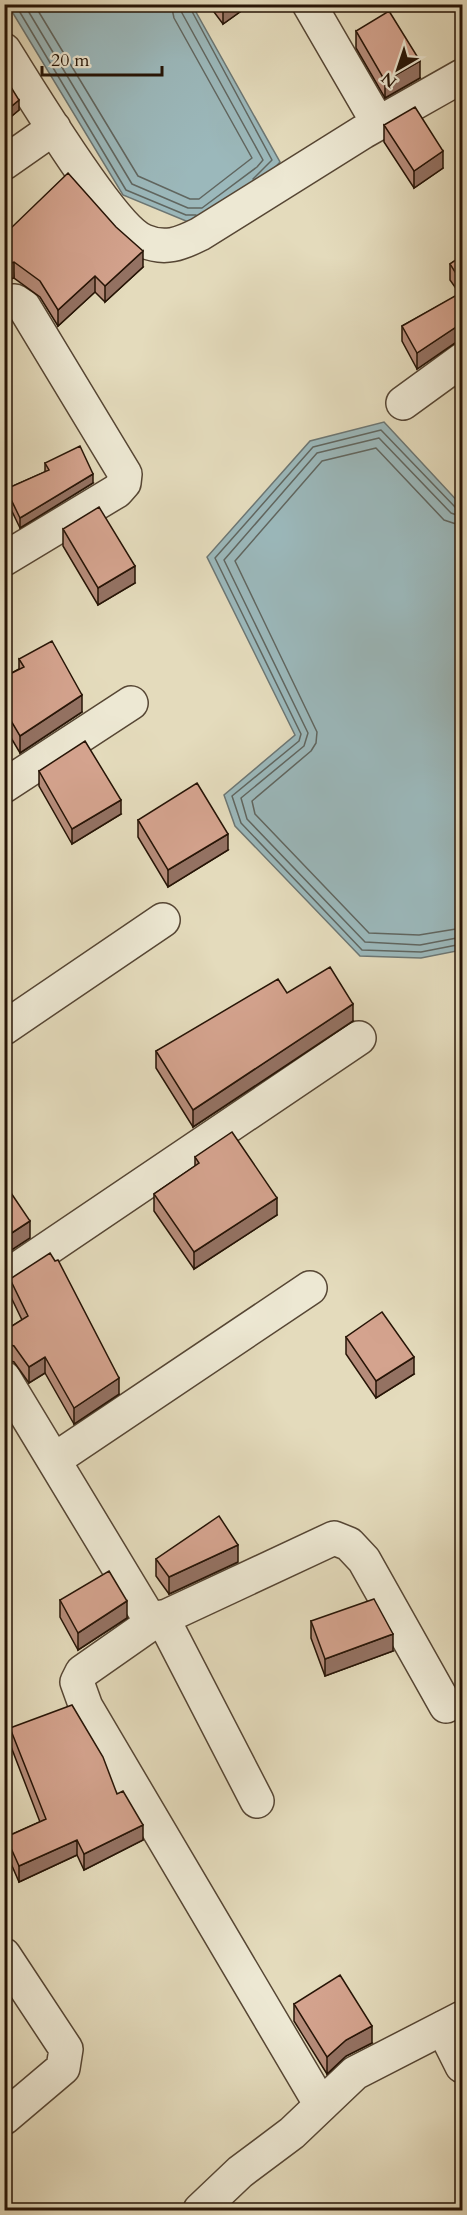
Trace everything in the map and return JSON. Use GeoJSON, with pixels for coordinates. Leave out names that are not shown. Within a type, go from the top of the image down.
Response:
{"type":"FeatureCollection","features":[{"type":"Feature","properties":{"kind":"street"},"geometry":{"type":"LineString","coordinates":[[309,4],[378,123]]}},
{"type":"Feature","properties":{"kind":"street"},"geometry":{"type":"LineString","coordinates":[[4,50],[54,128],[131,233],[141,240],[160,247],[178,245],[200,234],[378,123],[462,76]]}},
{"type":"Feature","properties":{"kind":"street"},"geometry":{"type":"LineString","coordinates":[[4,163],[54,128]]}},
{"type":"Feature","properties":{"kind":"street"},"geometry":{"type":"LineString","coordinates":[[4,301],[15,301],[24,307],[125,474],[124,483],[117,490],[8,547]]}},
{"type":"Feature","properties":{"kind":"street"},"geometry":{"type":"LineString","coordinates":[[403,403],[462,360]]}},
{"type":"Feature","properties":{"kind":"street"},"geometry":{"type":"LineString","coordinates":[[4,786],[131,703]]}},
{"type":"Feature","properties":{"kind":"street"},"geometry":{"type":"LineString","coordinates":[[4,1028],[163,920]]}},
{"type":"Feature","properties":{"kind":"street"},"geometry":{"type":"LineString","coordinates":[[4,1278],[359,1038]]}},
{"type":"Feature","properties":{"kind":"street"},"geometry":{"type":"LineString","coordinates":[[54,1460],[310,1288]]}},
{"type":"Feature","properties":{"kind":"street"},"geometry":{"type":"LineString","coordinates":[[4,1378],[157,1620],[257,1801]]}},
{"type":"Feature","properties":{"kind":"street"},"geometry":{"type":"LineString","coordinates":[[321,2105],[86,1707],[77,1682],[92,1663],[157,1620],[334,1538],[349,1544],[364,1560],[446,1706]]}},
{"type":"Feature","properties":{"kind":"street"},"geometry":{"type":"LineString","coordinates":[[4,1955],[66,2049],[63,2068],[4,2118]]}},
{"type":"Feature","properties":{"kind":"street"},"geometry":{"type":"LineString","coordinates":[[200,2211],[240,2172],[292,2133],[356,2073],[453,2023],[462,2066]]}},
{"type":"Feature","properties":{"kind":"water"},"geometry":{"type":"Polygon","coordinates":[[[8,5],[192,5],[280,162],[266,177],[206,222],[186,221],[123,195],[8,5]]]}},
{"type":"Feature","properties":{"kind":"water"},"geometry":{"type":"Polygon","coordinates":[[[384,422],[462,506],[462,950],[421,958],[360,956],[235,826],[224,795],[295,735],[207,557],[310,441],[384,422]]]}},
{"type":"Feature","properties":{"kind":"building"},"geometry":{"type":"Polygon","coordinates":[[[389,11],[420,61],[385,81],[356,31],[389,11]]]}},
{"type":"Feature","properties":{"kind":"building"},"geometry":{"type":"Polygon","coordinates":[[[4,76],[19,100],[7,110],[4,106],[4,76]]]}},
{"type":"Feature","properties":{"kind":"building"},"geometry":{"type":"Polygon","coordinates":[[[415,107],[443,151],[414,171],[384,125],[415,107]]]}},
{"type":"Feature","properties":{"kind":"building"},"geometry":{"type":"Polygon","coordinates":[[[68,173],[116,227],[143,251],[105,286],[95,276],[58,310],[40,281],[14,262],[4,265],[4,224],[9,230],[68,173]]]}},
{"type":"Feature","properties":{"kind":"building"},"geometry":{"type":"Polygon","coordinates":[[[462,256],[462,283],[450,264],[462,256]]]}},
{"type":"Feature","properties":{"kind":"building"},"geometry":{"type":"Polygon","coordinates":[[[462,292],[462,323],[417,353],[402,326],[462,292]]]}},
{"type":"Feature","properties":{"kind":"building"},"geometry":{"type":"Polygon","coordinates":[[[80,446],[93,474],[20,518],[6,489],[49,470],[45,463],[80,446]]]}},
{"type":"Feature","properties":{"kind":"building"},"geometry":{"type":"Polygon","coordinates":[[[99,507],[135,566],[98,588],[63,529],[99,507]]]}},
{"type":"Feature","properties":{"kind":"building"},"geometry":{"type":"Polygon","coordinates":[[[52,641],[82,695],[20,736],[4,709],[4,677],[24,667],[19,659],[52,641]]]}},
{"type":"Feature","properties":{"kind":"building"},"geometry":{"type":"Polygon","coordinates":[[[85,741],[121,800],[72,829],[39,771],[85,741]]]}},
{"type":"Feature","properties":{"kind":"building"},"geometry":{"type":"Polygon","coordinates":[[[197,783],[228,834],[168,870],[138,820],[197,783]]]}},
{"type":"Feature","properties":{"kind":"building"},"geometry":{"type":"Polygon","coordinates":[[[330,967],[353,1004],[193,1110],[156,1051],[278,979],[287,993],[330,967]]]}},
{"type":"Feature","properties":{"kind":"building"},"geometry":{"type":"Polygon","coordinates":[[[232,1132],[277,1198],[194,1252],[154,1194],[199,1163],[195,1157],[232,1132]]]}},
{"type":"Feature","properties":{"kind":"building"},"geometry":{"type":"Polygon","coordinates":[[[9,1190],[30,1221],[4,1238],[4,1193],[9,1190]]]}},
{"type":"Feature","properties":{"kind":"building"},"geometry":{"type":"Polygon","coordinates":[[[50,1253],[55,1261],[58,1260],[119,1378],[74,1408],[45,1357],[29,1367],[14,1346],[4,1343],[4,1331],[28,1316],[10,1279],[50,1253]]]}},
{"type":"Feature","properties":{"kind":"building"},"geometry":{"type":"Polygon","coordinates":[[[382,1312],[414,1357],[376,1381],[346,1337],[382,1312]]]}},
{"type":"Feature","properties":{"kind":"building"},"geometry":{"type":"Polygon","coordinates":[[[219,1516],[238,1545],[169,1577],[156,1559],[219,1516]]]}},
{"type":"Feature","properties":{"kind":"building"},"geometry":{"type":"Polygon","coordinates":[[[109,1571],[127,1601],[78,1633],[60,1600],[109,1571]]]}},
{"type":"Feature","properties":{"kind":"building"},"geometry":{"type":"Polygon","coordinates":[[[374,1599],[393,1634],[325,1659],[311,1621],[374,1599]]]}},
{"type":"Feature","properties":{"kind":"building"},"geometry":{"type":"Polygon","coordinates":[[[72,1705],[103,1757],[117,1794],[123,1791],[143,1825],[84,1854],[77,1840],[19,1866],[6,1837],[46,1819],[10,1728],[72,1705]]]}},
{"type":"Feature","properties":{"kind":"building"},"geometry":{"type":"Polygon","coordinates":[[[340,1975],[372,2026],[346,2040],[327,2057],[294,2004],[340,1975]]]}}]}
